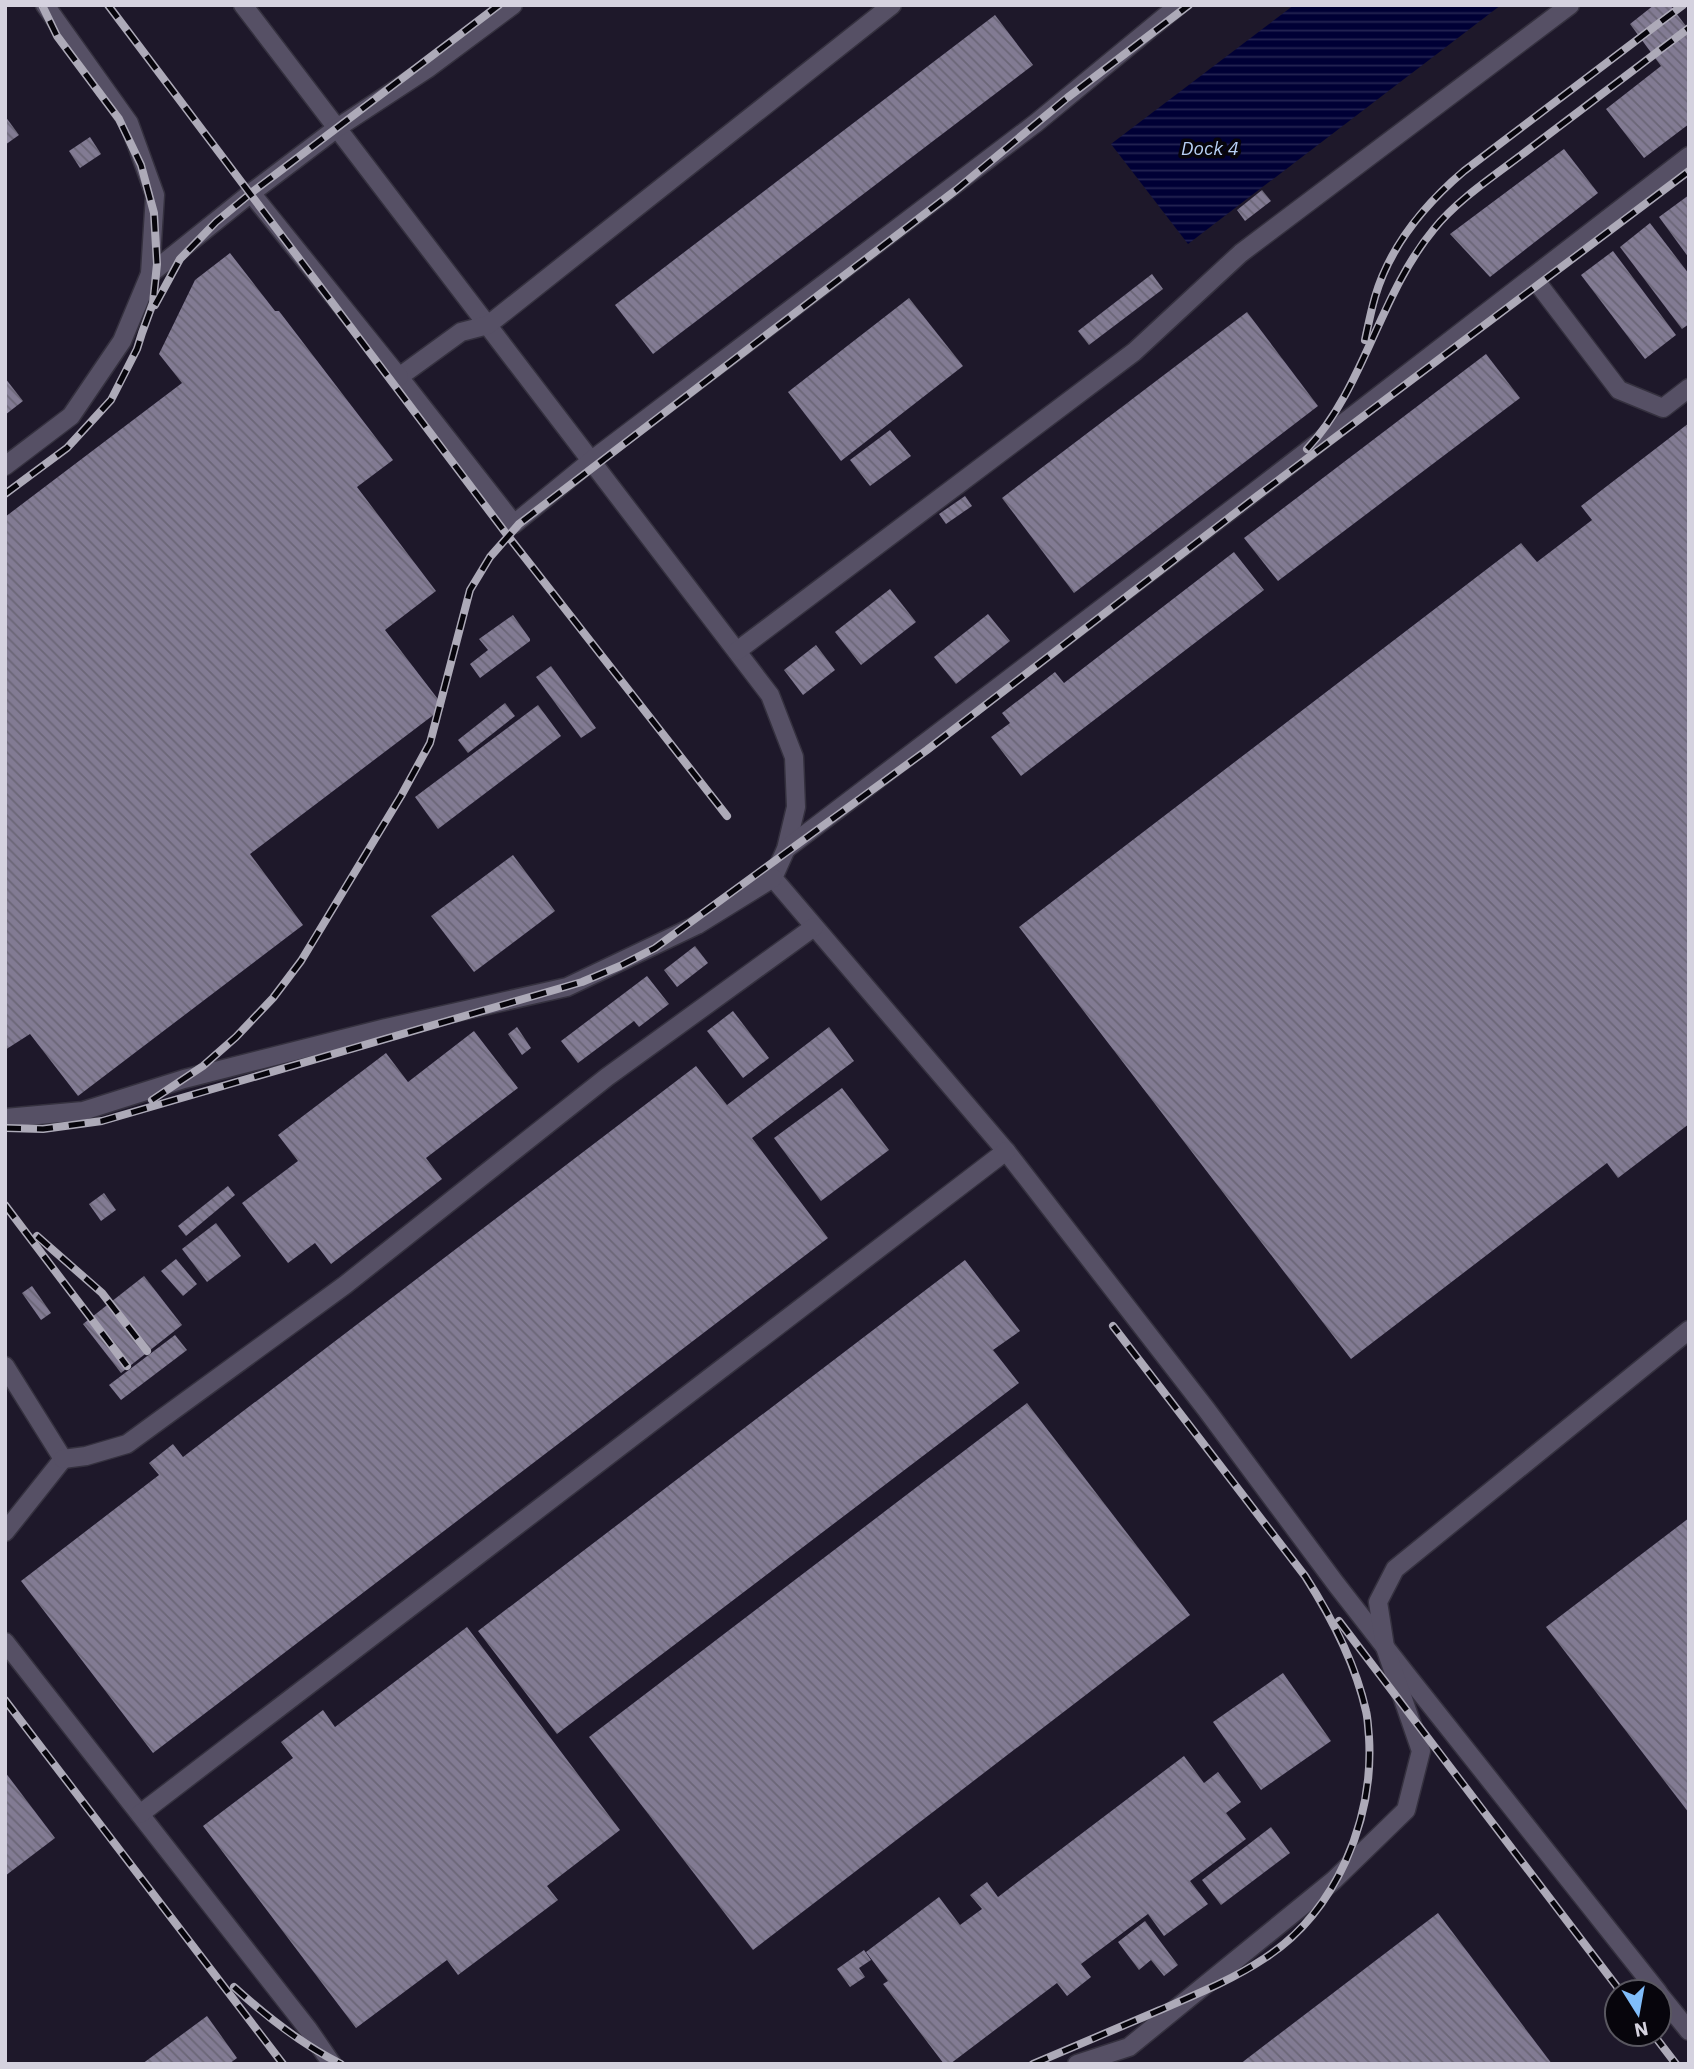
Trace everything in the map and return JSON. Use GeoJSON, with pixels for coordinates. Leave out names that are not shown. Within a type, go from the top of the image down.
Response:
{"type":"FeatureCollection","features":[{"type":"Feature","properties":{"kind":"lane"},"geometry":{"type":"LineString","coordinates":[[5,466],[72,416],[122,341],[150,274],[155,195],[129,123],[45,5]]}},
{"type":"Feature","properties":{"kind":"lane"},"geometry":{"type":"LineString","coordinates":[[5,1118],[83,1111],[184,1079],[386,1028],[567,987],[697,925],[773,878],[786,849],[796,807],[794,757],[770,695],[243,5]]}},
{"type":"Feature","properties":{"kind":"lane"},"geometry":{"type":"LineString","coordinates":[[150,274],[251,192],[337,128],[427,69],[513,5]]}},
{"type":"Feature","properties":{"kind":"lane"},"geometry":{"type":"LineString","coordinates":[[399,377],[461,332],[488,325],[892,5]]}},
{"type":"Feature","properties":{"kind":"lane"},"geometry":{"type":"LineString","coordinates":[[251,192],[514,524],[592,460],[1036,123],[1179,5]]}},
{"type":"Feature","properties":{"kind":"lane"},"geometry":{"type":"LineString","coordinates":[[737,651],[1134,352],[1241,253],[1570,5]]}},
{"type":"Feature","properties":{"kind":"lane"},"geometry":{"type":"LineString","coordinates":[[786,849],[1689,156]]}},
{"type":"Feature","properties":{"kind":"lane"},"geometry":{"type":"LineString","coordinates":[[1533,277],[1619,390],[1663,408],[1689,388]]}},
{"type":"Feature","properties":{"kind":"lane"},"geometry":{"type":"LineString","coordinates":[[773,878],[1006,1151],[1206,1409],[1385,1647],[1646,1978]]}},
{"type":"Feature","properties":{"kind":"lane"},"geometry":{"type":"LineString","coordinates":[[5,1532],[63,1459],[86,1456],[127,1444],[345,1285],[607,1077],[814,927]]}},
{"type":"Feature","properties":{"kind":"lane"},"geometry":{"type":"LineString","coordinates":[[140,1814],[1006,1151]]}},
{"type":"Feature","properties":{"kind":"lane"},"geometry":{"type":"LineString","coordinates":[[1077,2064],[1129,2047],[1334,1880],[1406,1810],[1421,1751],[1385,1647],[1378,1602],[1395,1569],[1689,1330]]}},
{"type":"Feature","properties":{"kind":"lane"},"geometry":{"type":"LineString","coordinates":[[5,1366],[63,1459]]}},
{"type":"Feature","properties":{"kind":"lane"},"geometry":{"type":"LineString","coordinates":[[5,1642],[308,2029],[332,2064]]}},
{"type":"Feature","properties":{"kind":"lane"},"geometry":{"type":"LineString","coordinates":[[1673,2011],[1689,2031]]}},
{"type":"Feature","properties":{"kind":"water","name":"Dock 4"},"geometry":{"type":"Polygon","coordinates":[[[1294,5],[1501,5],[1188,244],[1111,144],[1294,5]]]}},
{"type":"Feature","properties":{"kind":"building"},"geometry":{"type":"Polygon","coordinates":[[[1654,5],[1670,5],[1689,30],[1689,124],[1644,158],[1606,109],[1661,66],[1630,24],[1654,5]]]}},
{"type":"Feature","properties":{"kind":"building"},"geometry":{"type":"Polygon","coordinates":[[[995,15],[1033,65],[653,354],[615,305],[995,15]]]}},
{"type":"Feature","properties":{"kind":"building"},"geometry":{"type":"Polygon","coordinates":[[[5,116],[19,135],[5,145],[5,116]]]}},
{"type":"Feature","properties":{"kind":"building"},"geometry":{"type":"Polygon","coordinates":[[[90,137],[101,154],[80,168],[69,151],[90,137]]]}},
{"type":"Feature","properties":{"kind":"building"},"geometry":{"type":"Polygon","coordinates":[[[1564,149],[1598,193],[1490,277],[1450,234],[1564,149]]]}},
{"type":"Feature","properties":{"kind":"building"},"geometry":{"type":"Polygon","coordinates":[[[1262,190],[1271,201],[1245,221],[1237,210],[1262,190]]]}},
{"type":"Feature","properties":{"kind":"building"},"geometry":{"type":"Polygon","coordinates":[[[1689,195],[1689,258],[1659,217],[1689,195]]]}},
{"type":"Feature","properties":{"kind":"building"},"geometry":{"type":"Polygon","coordinates":[[[1650,223],[1689,274],[1689,324],[1682,329],[1620,247],[1650,223]]]}},
{"type":"Feature","properties":{"kind":"building"},"geometry":{"type":"Polygon","coordinates":[[[1613,251],[1676,335],[1645,359],[1581,275],[1613,251]]]}},
{"type":"Feature","properties":{"kind":"building"},"geometry":{"type":"Polygon","coordinates":[[[230,253],[275,311],[279,311],[393,460],[357,487],[436,591],[385,630],[444,707],[250,854],[303,925],[78,1096],[30,1034],[5,1050],[5,517],[182,383],[159,354],[195,280],[230,253]]]}},
{"type":"Feature","properties":{"kind":"building"},"geometry":{"type":"Polygon","coordinates":[[[1152,274],[1163,289],[1089,345],[1078,331],[1152,274]]]}},
{"type":"Feature","properties":{"kind":"building"},"geometry":{"type":"Polygon","coordinates":[[[909,298],[963,366],[841,461],[788,392],[909,298]]]}},
{"type":"Feature","properties":{"kind":"building"},"geometry":{"type":"Polygon","coordinates":[[[1247,312],[1318,406],[1074,593],[1002,498],[1247,312]]]}},
{"type":"Feature","properties":{"kind":"building"},"geometry":{"type":"Polygon","coordinates":[[[1486,354],[1520,398],[1278,581],[1244,538],[1486,354]]]}},
{"type":"Feature","properties":{"kind":"building"},"geometry":{"type":"Polygon","coordinates":[[[5,378],[23,401],[5,415],[5,378]]]}},
{"type":"Feature","properties":{"kind":"building"},"geometry":{"type":"Polygon","coordinates":[[[1689,423],[1689,1124],[1618,1178],[1607,1163],[1351,1359],[1019,927],[1521,543],[1537,562],[1592,520],[1581,506],[1689,423]]]}},
{"type":"Feature","properties":{"kind":"building"},"geometry":{"type":"Polygon","coordinates":[[[890,430],[911,456],[870,486],[850,460],[890,430]]]}},
{"type":"Feature","properties":{"kind":"building"},"geometry":{"type":"Polygon","coordinates":[[[965,496],[972,506],[946,524],[939,514],[965,496]]]}},
{"type":"Feature","properties":{"kind":"building"},"geometry":{"type":"Polygon","coordinates":[[[1234,552],[1264,590],[1021,776],[991,737],[1010,723],[1002,713],[1055,672],[1064,683],[1234,552]]]}},
{"type":"Feature","properties":{"kind":"building"},"geometry":{"type":"Polygon","coordinates":[[[890,589],[916,622],[861,665],[835,632],[890,589]]]}},
{"type":"Feature","properties":{"kind":"building"},"geometry":{"type":"Polygon","coordinates":[[[988,614],[1010,641],[956,684],[934,657],[988,614]]]}},
{"type":"Feature","properties":{"kind":"building"},"geometry":{"type":"Polygon","coordinates":[[[513,615],[530,641],[480,678],[470,664],[488,650],[479,639],[513,615]]]}},
{"type":"Feature","properties":{"kind":"building"},"geometry":{"type":"Polygon","coordinates":[[[816,645],[835,670],[803,695],[784,670],[816,645]]]}},
{"type":"Feature","properties":{"kind":"building"},"geometry":{"type":"Polygon","coordinates":[[[551,666],[596,728],[581,738],[536,677],[551,666]]]}},
{"type":"Feature","properties":{"kind":"building"},"geometry":{"type":"Polygon","coordinates":[[[505,703],[515,716],[468,753],[458,740],[505,703]]]}},
{"type":"Feature","properties":{"kind":"building"},"geometry":{"type":"Polygon","coordinates":[[[538,705],[561,736],[438,829],[415,797],[538,705]]]}},
{"type":"Feature","properties":{"kind":"building"},"geometry":{"type":"Polygon","coordinates":[[[513,855],[555,911],[474,972],[431,916],[513,855]]]}},
{"type":"Feature","properties":{"kind":"building"},"geometry":{"type":"Polygon","coordinates":[[[695,946],[708,963],[677,987],[664,970],[695,946]]]}},
{"type":"Feature","properties":{"kind":"building"},"geometry":{"type":"Polygon","coordinates":[[[647,976],[669,1004],[639,1027],[634,1021],[578,1063],[561,1041],[647,976]]]}},
{"type":"Feature","properties":{"kind":"building"},"geometry":{"type":"Polygon","coordinates":[[[733,1011],[769,1058],[743,1078],[707,1031],[733,1011]]]}},
{"type":"Feature","properties":{"kind":"building"},"geometry":{"type":"Polygon","coordinates":[[[517,1027],[531,1048],[522,1055],[508,1034],[517,1027]]]}},
{"type":"Feature","properties":{"kind":"building"},"geometry":{"type":"Polygon","coordinates":[[[829,1027],[854,1061],[752,1138],[828,1238],[153,1753],[21,1581],[159,1475],[149,1463],[173,1444],[183,1457],[696,1066],[727,1105],[829,1027]]]}},
{"type":"Feature","properties":{"kind":"building"},"geometry":{"type":"Polygon","coordinates":[[[474,1031],[518,1088],[426,1158],[442,1179],[331,1264],[315,1243],[288,1263],[242,1203],[298,1161],[278,1135],[386,1053],[408,1082],[474,1031]]]}},
{"type":"Feature","properties":{"kind":"building"},"geometry":{"type":"Polygon","coordinates":[[[842,1088],[889,1150],[821,1201],[774,1138],[842,1088]]]}},
{"type":"Feature","properties":{"kind":"building"},"geometry":{"type":"Polygon","coordinates":[[[228,1186],[235,1195],[186,1236],[178,1226],[228,1186]]]}},
{"type":"Feature","properties":{"kind":"building"},"geometry":{"type":"Polygon","coordinates":[[[104,1193],[116,1210],[101,1221],[89,1204],[104,1193]]]}},
{"type":"Feature","properties":{"kind":"building"},"geometry":{"type":"Polygon","coordinates":[[[216,1223],[241,1256],[207,1282],[182,1249],[216,1223]]]}},
{"type":"Feature","properties":{"kind":"building"},"geometry":{"type":"Polygon","coordinates":[[[176,1259],[197,1284],[183,1296],[161,1271],[176,1259]]]}},
{"type":"Feature","properties":{"kind":"building"},"geometry":{"type":"Polygon","coordinates":[[[965,1260],[1020,1331],[993,1350],[1019,1383],[557,1734],[478,1631],[965,1260]]]}},
{"type":"Feature","properties":{"kind":"building"},"geometry":{"type":"Polygon","coordinates":[[[144,1276],[182,1325],[121,1373],[83,1324],[144,1276]]]}},
{"type":"Feature","properties":{"kind":"building"},"geometry":{"type":"Polygon","coordinates":[[[32,1286],[51,1313],[41,1320],[22,1293],[32,1286]]]}},
{"type":"Feature","properties":{"kind":"building"},"geometry":{"type":"Polygon","coordinates":[[[175,1335],[187,1350],[121,1400],[109,1385],[175,1335]]]}},
{"type":"Feature","properties":{"kind":"building"},"geometry":{"type":"Polygon","coordinates":[[[1027,1403],[1190,1615],[753,1950],[589,1737],[1027,1403]]]}},
{"type":"Feature","properties":{"kind":"building"},"geometry":{"type":"Polygon","coordinates":[[[1689,1518],[1689,1813],[1546,1627],[1689,1518]]]}},
{"type":"Feature","properties":{"kind":"building"},"geometry":{"type":"Polygon","coordinates":[[[467,1627],[620,1830],[547,1886],[558,1900],[458,1975],[447,1960],[356,2028],[203,1826],[293,1758],[281,1742],[323,1710],[335,1727],[467,1627]]]}},
{"type":"Feature","properties":{"kind":"building"},"geometry":{"type":"Polygon","coordinates":[[[1283,1673],[1331,1741],[1261,1790],[1213,1722],[1283,1673]]]}},
{"type":"Feature","properties":{"kind":"building"},"geometry":{"type":"Polygon","coordinates":[[[1184,1756],[1204,1783],[1218,1772],[1241,1802],[1226,1813],[1246,1839],[1190,1881],[1208,1904],[1164,1936],[1148,1914],[1081,1964],[1091,1977],[1067,1996],[1057,1983],[950,2064],[944,2064],[883,1984],[888,1981],[866,1952],[939,1897],[960,1925],[982,1909],[970,1895],[987,1882],[998,1897],[1184,1756]]]}},
{"type":"Feature","properties":{"kind":"building"},"geometry":{"type":"Polygon","coordinates":[[[5,1772],[55,1838],[5,1876],[5,1772]]]}},
{"type":"Feature","properties":{"kind":"building"},"geometry":{"type":"Polygon","coordinates":[[[1271,1827],[1290,1853],[1221,1905],[1202,1880],[1271,1827]]]}},
{"type":"Feature","properties":{"kind":"building"},"geometry":{"type":"Polygon","coordinates":[[[1438,1913],[1552,2064],[1240,2064],[1438,1913]]]}},
{"type":"Feature","properties":{"kind":"building"},"geometry":{"type":"Polygon","coordinates":[[[1145,1921],[1178,1965],[1164,1976],[1151,1960],[1139,1970],[1118,1942],[1145,1921]]]}},
{"type":"Feature","properties":{"kind":"building"},"geometry":{"type":"Polygon","coordinates":[[[864,1950],[871,1960],[859,1968],[865,1977],[850,1987],[837,1969],[864,1950]]]}},
{"type":"Feature","properties":{"kind":"building"},"geometry":{"type":"Polygon","coordinates":[[[207,2016],[237,2058],[229,2064],[142,2064],[207,2016]]]}},
{"type":"Feature","properties":{"kind":"railway"},"geometry":{"type":"LineString","coordinates":[[5,494],[67,448],[111,400],[137,349],[153,303],[157,264],[154,213],[141,165],[119,119],[57,36],[42,5]]}},
{"type":"Feature","properties":{"kind":"railway"},"geometry":{"type":"LineString","coordinates":[[108,5],[508,536],[727,816]]}},
{"type":"Feature","properties":{"kind":"railway"},"geometry":{"type":"LineString","coordinates":[[155,305],[180,259],[216,222],[499,5]]}},
{"type":"Feature","properties":{"kind":"railway"},"geometry":{"type":"LineString","coordinates":[[152,1100],[203,1066],[236,1037],[273,998],[301,961],[430,743],[470,590],[490,557],[519,524],[956,190],[1067,98],[1189,5]]}},
{"type":"Feature","properties":{"kind":"railway"},"geometry":{"type":"LineString","coordinates":[[1365,340],[1381,278],[1399,244],[1435,198],[1464,171],[1683,5]]}},
{"type":"Feature","properties":{"kind":"railway"},"geometry":{"type":"LineString","coordinates":[[1307,449],[1344,398],[1399,282],[1434,229],[1454,207],[1478,187],[1689,28]]}},
{"type":"Feature","properties":{"kind":"railway"},"geometry":{"type":"LineString","coordinates":[[5,1128],[43,1129],[102,1121],[582,982],[655,948],[927,750],[1256,497],[1689,171]]}},
{"type":"Feature","properties":{"kind":"railway"},"geometry":{"type":"LineString","coordinates":[[5,1205],[127,1366]]}},
{"type":"Feature","properties":{"kind":"railway"},"geometry":{"type":"LineString","coordinates":[[37,1236],[102,1293],[147,1351]]}},
{"type":"Feature","properties":{"kind":"railway"},"geometry":{"type":"LineString","coordinates":[[1033,2064],[1227,1980],[1253,1966],[1290,1939],[1312,1916],[1346,1861],[1365,1800],[1369,1768],[1368,1720],[1361,1693],[1342,1641],[1324,1608],[1305,1576],[1113,1326]]}},
{"type":"Feature","properties":{"kind":"railway"},"geometry":{"type":"LineString","coordinates":[[1339,1621],[1610,1978]]}},
{"type":"Feature","properties":{"kind":"railway"},"geometry":{"type":"LineString","coordinates":[[5,1700],[283,2064]]}},
{"type":"Feature","properties":{"kind":"railway"},"geometry":{"type":"LineString","coordinates":[[234,1987],[285,2029],[341,2064]]}},
{"type":"Feature","properties":{"kind":"railway"},"geometry":{"type":"LineString","coordinates":[[1664,2048],[1676,2064]]}}]}
